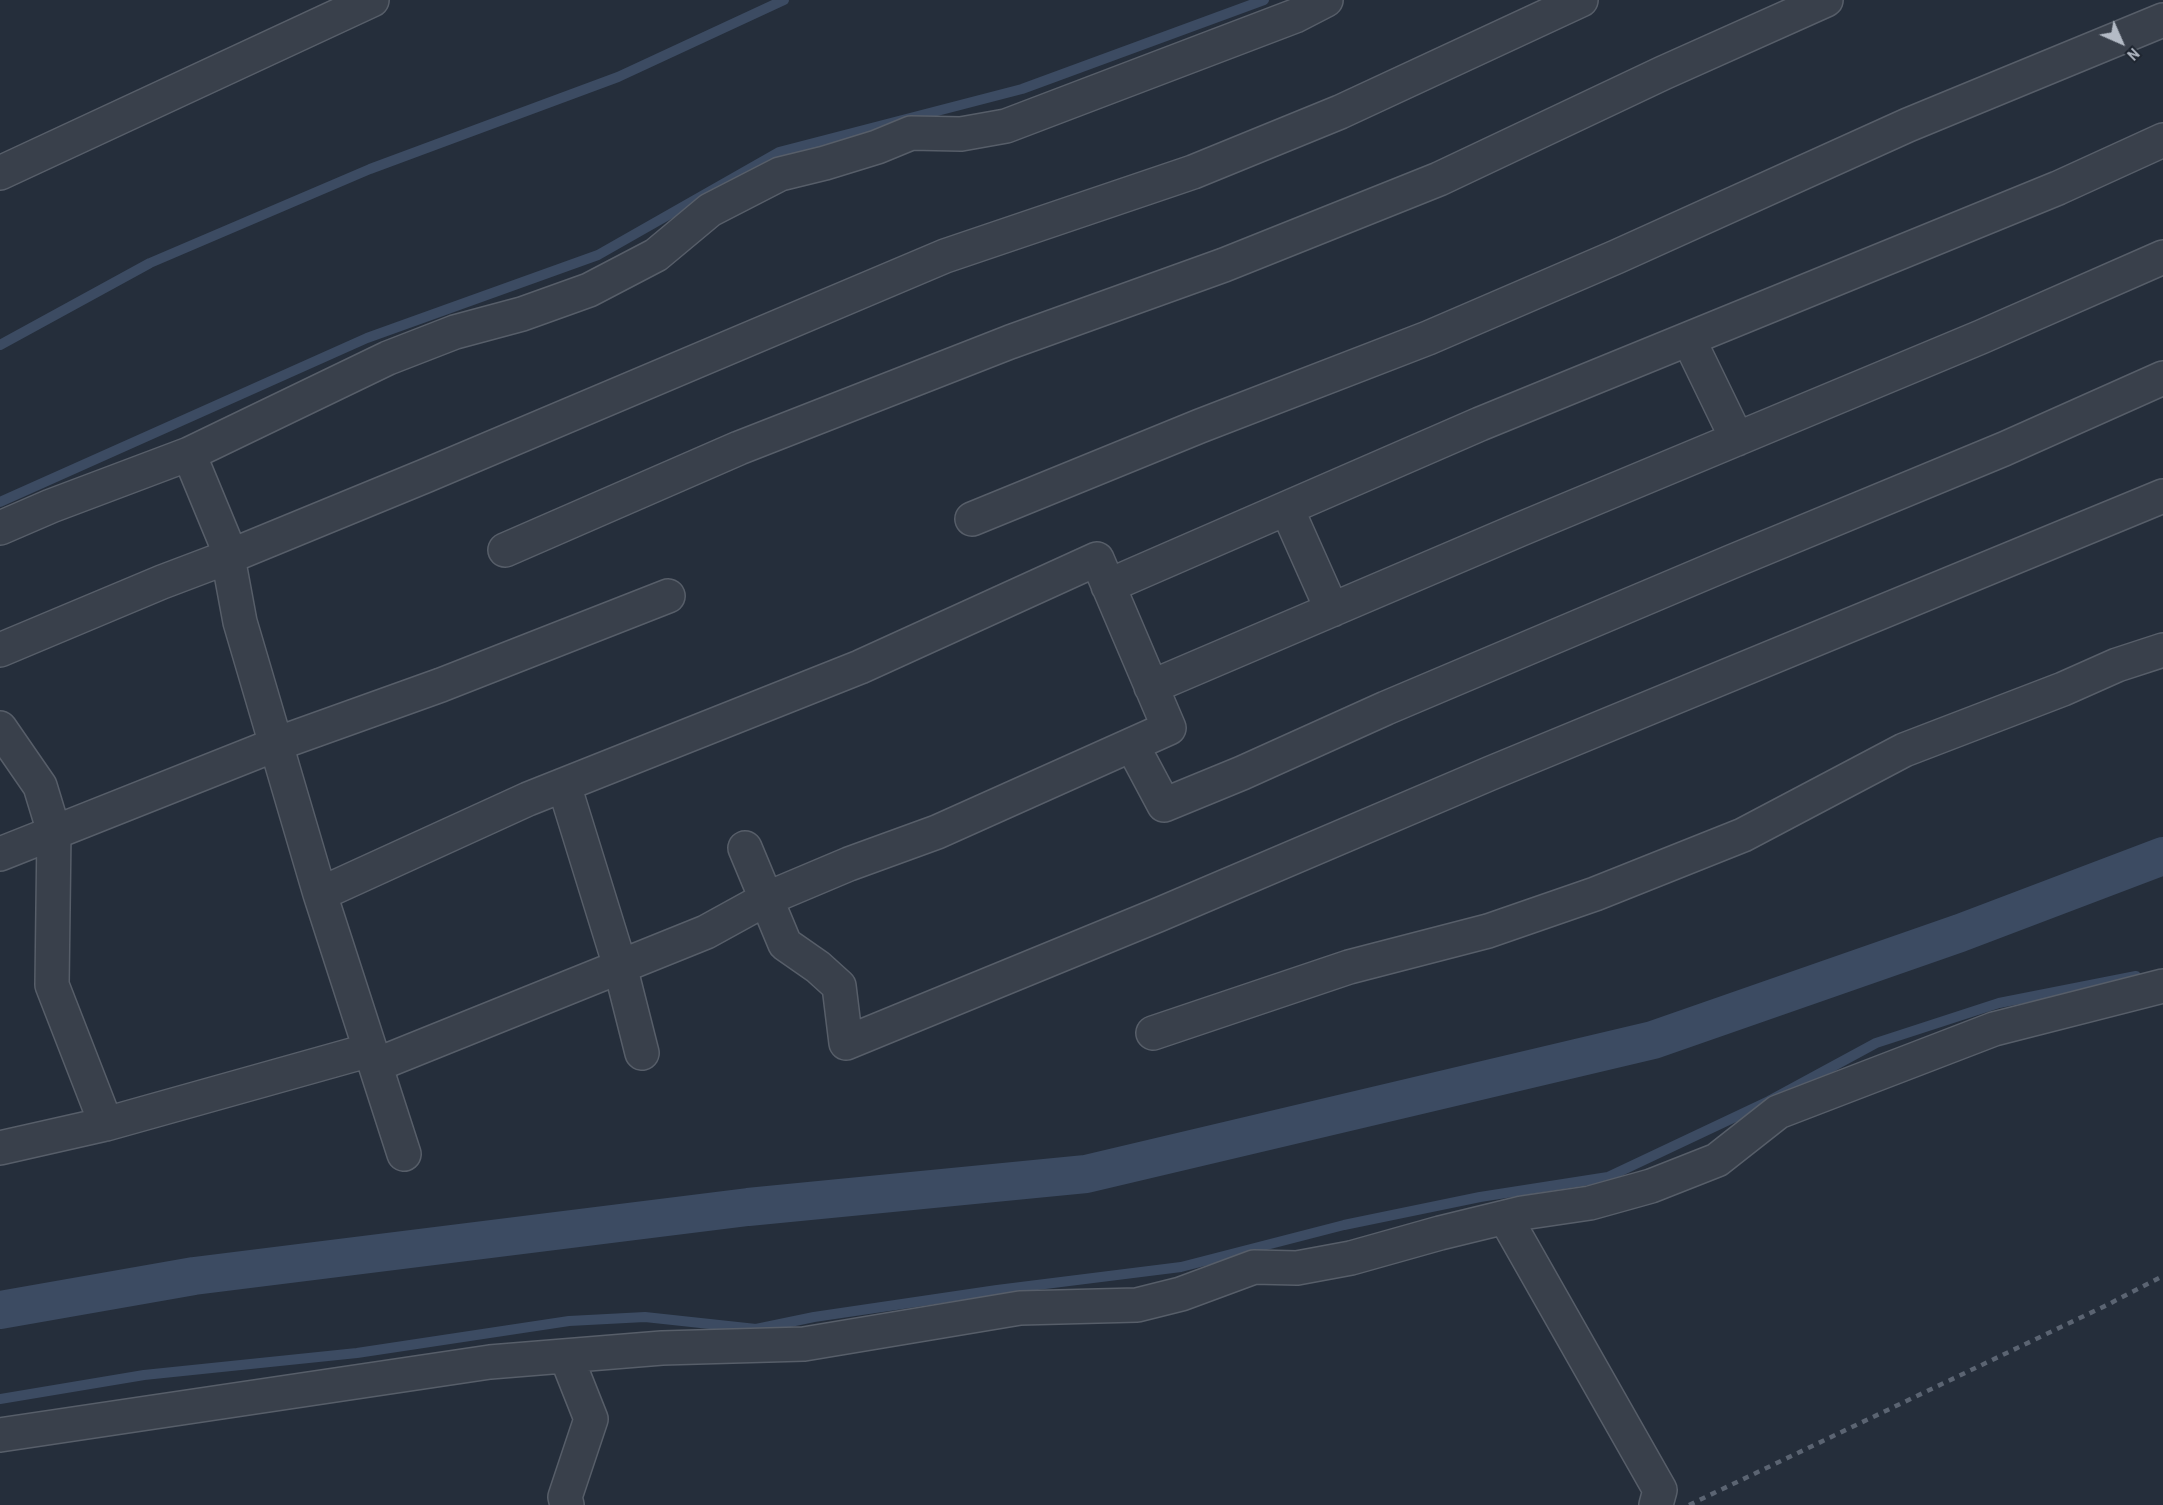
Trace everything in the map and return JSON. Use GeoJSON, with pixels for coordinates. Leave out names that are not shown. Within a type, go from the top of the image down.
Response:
{"type":"FeatureCollection","features":[{"type":"Feature","properties":{"kind":"street"},"geometry":{"type":"LineString","coordinates":[[0,173],[372,0]]}},
{"type":"Feature","properties":{"kind":"street"},"geometry":{"type":"LineString","coordinates":[[0,528],[51,506],[189,454],[388,358],[455,332],[522,314],[589,290],[656,255],[710,210],[780,174],[877,147],[911,133],[961,134],[1006,126],[1295,16],[1326,0]]}},
{"type":"Feature","properties":{"kind":"street"},"geometry":{"type":"LineString","coordinates":[[0,650],[228,557],[945,256],[1193,172],[1340,112],[1581,0]]}},
{"type":"Feature","properties":{"kind":"street"},"geometry":{"type":"LineString","coordinates":[[505,550],[739,448],[1010,342],[1224,265],[1439,179],[1663,73],[1826,0]]}},
{"type":"Feature","properties":{"kind":"street"},"geometry":{"type":"LineString","coordinates":[[972,519],[1200,426],[1428,338],[1627,252],[1908,125],[2163,20]]}},
{"type":"Feature","properties":{"kind":"street"},"geometry":{"type":"LineString","coordinates":[[1108,586],[1480,424],[2058,188],[2163,140]]}},
{"type":"Feature","properties":{"kind":"street"},"geometry":{"type":"LineString","coordinates":[[1151,687],[2163,257]]}},
{"type":"Feature","properties":{"kind":"street"},"geometry":{"type":"LineString","coordinates":[[1689,340],[1737,439]]}},
{"type":"Feature","properties":{"kind":"street"},"geometry":{"type":"LineString","coordinates":[[1132,745],[1164,805],[1720,566],[2004,449],[2163,378]]}},
{"type":"Feature","properties":{"kind":"street"},"geometry":{"type":"LineString","coordinates":[[189,454],[225,541],[240,622],[320,894],[404,1154]]}},
{"type":"Feature","properties":{"kind":"street"},"geometry":{"type":"LineString","coordinates":[[745,848],[785,944],[818,967],[839,986],[846,1043],[2163,496]]}},
{"type":"Feature","properties":{"kind":"street"},"geometry":{"type":"LineString","coordinates":[[1287,509],[1332,610]]}},
{"type":"Feature","properties":{"kind":"street"},"geometry":{"type":"LineString","coordinates":[[0,1148],[106,1124],[373,1057],[621,966],[706,932],[766,899],[849,864],[937,832],[1169,728],[1097,559],[860,667],[528,799],[320,894]]}},
{"type":"Feature","properties":{"kind":"street"},"geometry":{"type":"LineString","coordinates":[[0,854],[276,745],[441,685],[668,596]]}},
{"type":"Feature","properties":{"kind":"street"},"geometry":{"type":"LineString","coordinates":[[1153,1033],[1349,967],[1488,932],[1595,894],[1743,835],[1904,750],[2062,689],[2117,665],[2163,650]]}},
{"type":"Feature","properties":{"kind":"street"},"geometry":{"type":"LineString","coordinates":[[0,729],[40,786],[54,832],[52,986],[106,1124]]}},
{"type":"Feature","properties":{"kind":"street"},"geometry":{"type":"LineString","coordinates":[[564,785],[621,966],[642,1053]]}},
{"type":"Feature","properties":{"kind":"street"},"geometry":{"type":"LineString","coordinates":[[0,1435],[478,1364],[662,1348],[804,1344],[1020,1308],[1137,1305],[1181,1294],[1254,1267],[1298,1268],[1351,1258],[1440,1233],[1505,1218],[1590,1203],[1651,1186],[1717,1160],[1778,1112],[1994,1029],[2163,986]]}},
{"type":"Feature","properties":{"kind":"street"},"geometry":{"type":"LineString","coordinates":[[1505,1218],[1658,1498],[1628,1505]]}},
{"type":"Feature","properties":{"kind":"street"},"geometry":{"type":"LineString","coordinates":[[566,1356],[591,1419],[565,1497],[567,1505]]}},
{"type":"Feature","properties":{"kind":"waterway"},"geometry":{"type":"LineString","coordinates":[[0,345],[150,263],[370,169],[618,77],[784,0]]}},
{"type":"Feature","properties":{"kind":"waterway"},"geometry":{"type":"LineString","coordinates":[[0,502],[367,338],[598,255],[779,152],[1022,89],[1264,0]]}},
{"type":"Feature","properties":{"kind":"waterway"},"geometry":{"type":"LineString","coordinates":[[0,1310],[194,1276],[748,1207],[1086,1174],[1653,1040],[1960,933],[2163,856]]}},
{"type":"Feature","properties":{"kind":"waterway"},"geometry":{"type":"LineString","coordinates":[[0,1399],[144,1375],[357,1353],[569,1321],[645,1317],[756,1329],[814,1317],[997,1290],[1181,1267],[1344,1225],[1480,1197],[1608,1177],[1769,1101],[1876,1043],[1999,1003],[2136,976]]}},
{"type":"Feature","properties":{"kind":"railway"},"geometry":{"type":"LineString","coordinates":[[1689,1505],[2163,1276]]}}]}
